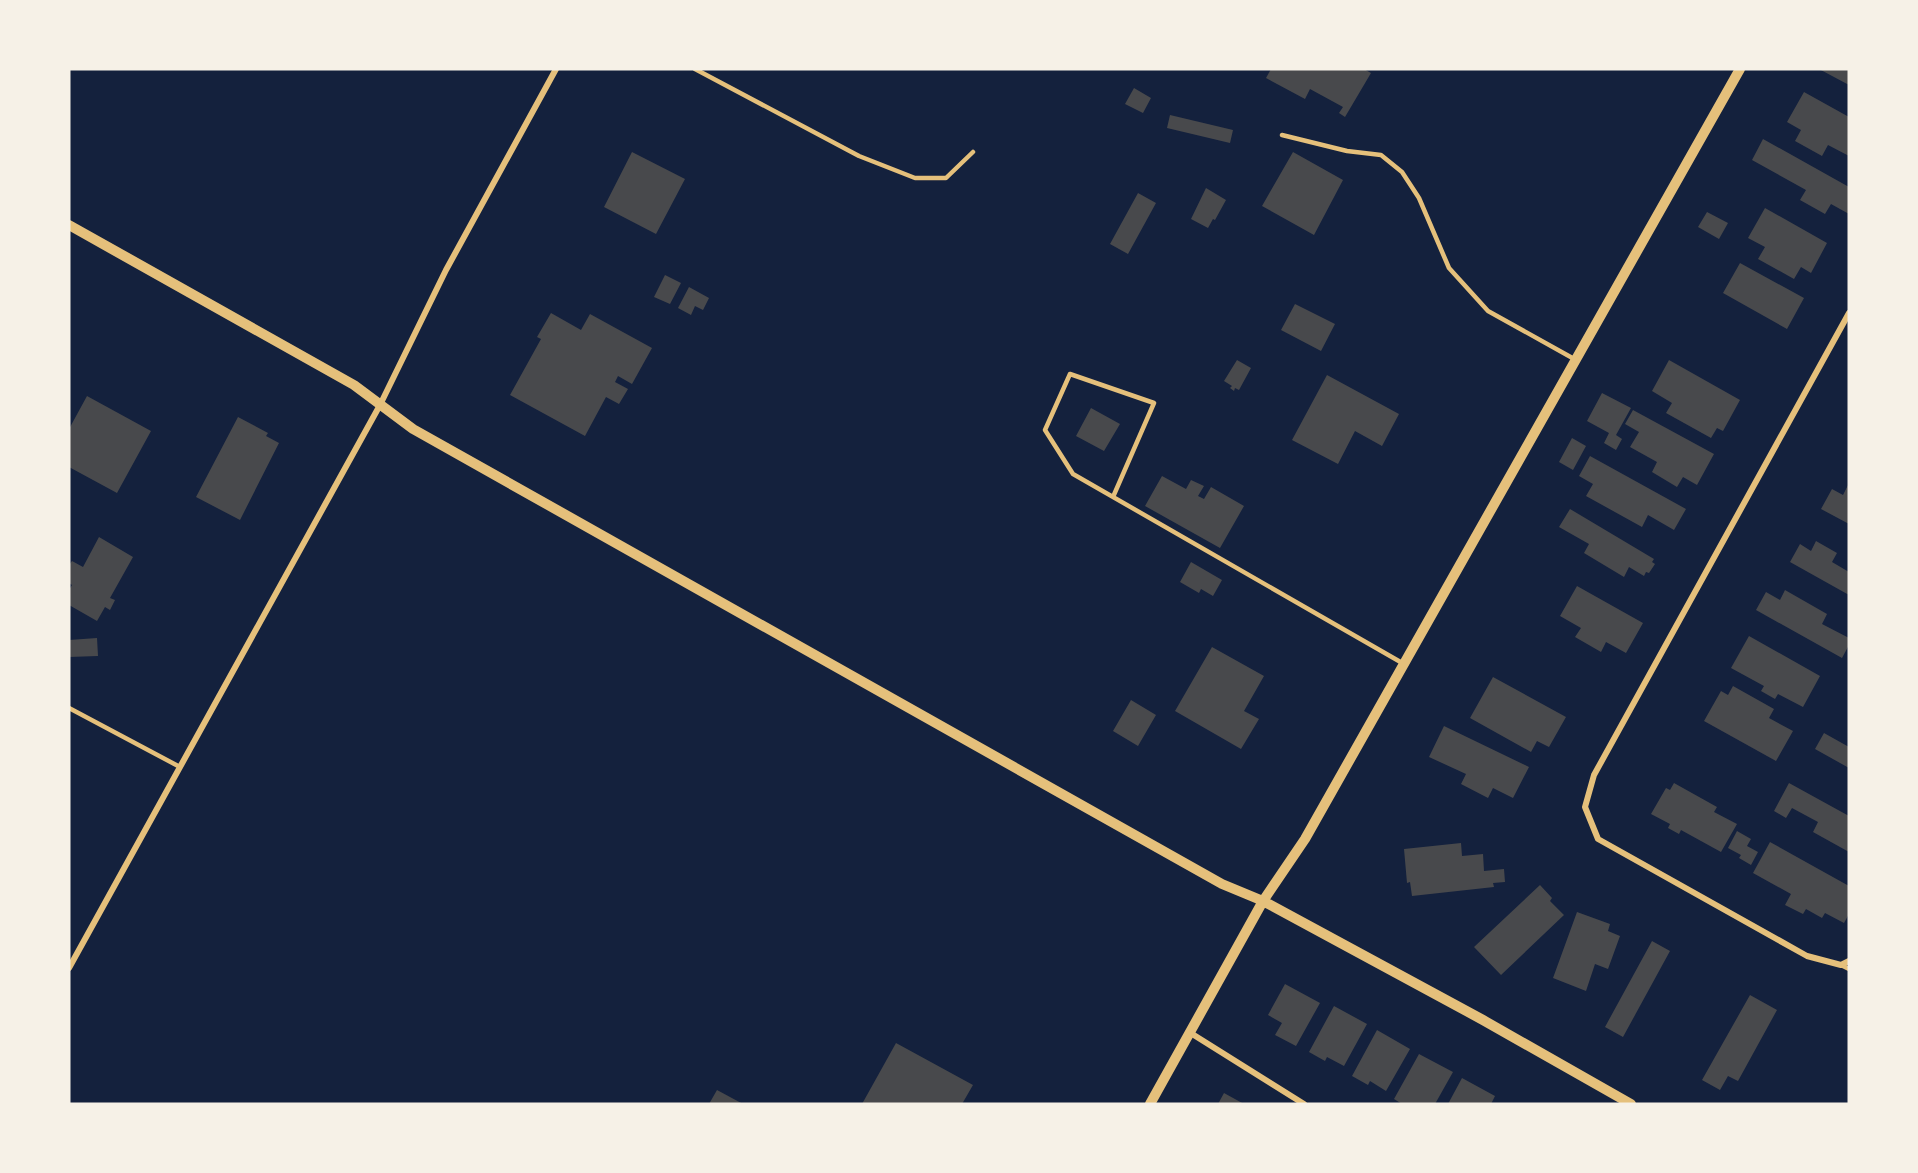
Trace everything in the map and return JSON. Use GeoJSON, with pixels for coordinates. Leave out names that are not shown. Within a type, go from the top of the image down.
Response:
{"type":"FeatureCollection","features":[{"type":"Feature","properties":{"kind":"street"},"geometry":{"type":"LineString","coordinates":[[69,968],[380,405],[446,270],[556,69]]}},
{"type":"Feature","properties":{"kind":"street"},"geometry":{"type":"LineString","coordinates":[[1150,1104],[1263,901],[1305,839],[1740,69]]}},
{"type":"Feature","properties":{"kind":"street"},"geometry":{"type":"LineString","coordinates":[[69,225],[354,385],[413,429],[1222,884],[1263,901],[1483,1020],[1631,1104]]}},
{"type":"Feature","properties":{"kind":"street"},"geometry":{"type":"LineString","coordinates":[[1849,313],[1594,775],[1585,807],[1598,839],[1808,956],[1841,965],[1849,961]]}},
{"type":"Feature","properties":{"kind":"street"},"geometry":{"type":"LineString","coordinates":[[1189,1032],[1304,1104]]}},
{"type":"Feature","properties":{"kind":"lane"},"geometry":{"type":"LineString","coordinates":[[694,69],[859,156],[915,178],[946,178],[973,152]]}},
{"type":"Feature","properties":{"kind":"lane"},"geometry":{"type":"LineString","coordinates":[[1282,135],[1347,151],[1381,155],[1402,172],[1419,198],[1449,268],[1488,311],[1576,360]]}},
{"type":"Feature","properties":{"kind":"lane"},"geometry":{"type":"LineString","coordinates":[[1113,497],[1154,403],[1070,374],[1046,430],[1073,474],[1113,497],[1404,664]]}},
{"type":"Feature","properties":{"kind":"lane"},"geometry":{"type":"LineString","coordinates":[[69,708],[180,767]]}},
{"type":"Feature","properties":{"kind":"lane"},"geometry":{"type":"LineString","coordinates":[[1841,965],[1849,969]]}},
{"type":"Feature","properties":{"kind":"building"},"geometry":{"type":"Polygon","coordinates":[[[1271,69],[1364,69],[1371,73],[1345,117],[1339,113],[1343,107],[1310,89],[1305,99],[1266,78],[1271,69]]]}},
{"type":"Feature","properties":{"kind":"building"},"geometry":{"type":"Polygon","coordinates":[[[1819,69],[1849,69],[1849,85],[1819,69]]]}},
{"type":"Feature","properties":{"kind":"building"},"geometry":{"type":"Polygon","coordinates":[[[1134,88],[1151,98],[1143,113],[1125,104],[1134,88]]]}},
{"type":"Feature","properties":{"kind":"building"},"geometry":{"type":"Polygon","coordinates":[[[1804,92],[1849,117],[1849,156],[1828,145],[1822,156],[1795,141],[1801,130],[1787,122],[1804,92]]]}},
{"type":"Feature","properties":{"kind":"building"},"geometry":{"type":"Polygon","coordinates":[[[1170,115],[1233,130],[1230,143],[1167,128],[1170,115]]]}},
{"type":"Feature","properties":{"kind":"building"},"geometry":{"type":"Polygon","coordinates":[[[1763,139],[1849,187],[1849,214],[1831,204],[1825,214],[1800,200],[1806,190],[1752,160],[1763,139]]]}},
{"type":"Feature","properties":{"kind":"building"},"geometry":{"type":"Polygon","coordinates":[[[632,152],[685,179],[656,234],[604,207],[632,152]]]}},
{"type":"Feature","properties":{"kind":"building"},"geometry":{"type":"Polygon","coordinates":[[[1293,152],[1343,180],[1314,235],[1262,206],[1293,152]]]}},
{"type":"Feature","properties":{"kind":"building"},"geometry":{"type":"Polygon","coordinates":[[[1206,188],[1226,200],[1208,228],[1191,219],[1206,188]]]}},
{"type":"Feature","properties":{"kind":"building"},"geometry":{"type":"Polygon","coordinates":[[[1138,193],[1156,203],[1128,254],[1110,244],[1138,193]]]}},
{"type":"Feature","properties":{"kind":"building"},"geometry":{"type":"Polygon","coordinates":[[[1765,208],[1827,243],[1811,273],[1801,267],[1794,279],[1758,259],[1765,247],[1748,238],[1765,208]]]}},
{"type":"Feature","properties":{"kind":"building"},"geometry":{"type":"Polygon","coordinates":[[[1707,212],[1728,223],[1719,239],[1698,227],[1707,212]]]}},
{"type":"Feature","properties":{"kind":"building"},"geometry":{"type":"Polygon","coordinates":[[[1740,263],[1804,298],[1787,329],[1723,293],[1740,263]]]}},
{"type":"Feature","properties":{"kind":"building"},"geometry":{"type":"Polygon","coordinates":[[[665,275],[681,283],[670,304],[654,297],[665,275]]]}},
{"type":"Feature","properties":{"kind":"building"},"geometry":{"type":"Polygon","coordinates":[[[689,287],[709,298],[703,310],[695,306],[691,315],[678,308],[689,287]]]}},
{"type":"Feature","properties":{"kind":"building"},"geometry":{"type":"Polygon","coordinates":[[[1295,304],[1335,324],[1321,351],[1281,330],[1295,304]]]}},
{"type":"Feature","properties":{"kind":"building"},"geometry":{"type":"Polygon","coordinates":[[[551,313],[581,330],[590,314],[652,348],[632,384],[618,376],[615,382],[628,389],[619,404],[606,397],[585,436],[510,395],[541,339],[537,337],[551,313]]]}},
{"type":"Feature","properties":{"kind":"building"},"geometry":{"type":"Polygon","coordinates":[[[1237,360],[1251,368],[1239,390],[1235,388],[1234,391],[1230,388],[1232,386],[1224,381],[1237,360]]]}},
{"type":"Feature","properties":{"kind":"building"},"geometry":{"type":"Polygon","coordinates":[[[1669,360],[1740,400],[1723,431],[1717,428],[1711,438],[1666,413],[1672,403],[1652,391],[1669,360]]]}},
{"type":"Feature","properties":{"kind":"building"},"geometry":{"type":"Polygon","coordinates":[[[1327,375],[1399,414],[1382,446],[1355,431],[1338,464],[1292,440],[1327,375]]]}},
{"type":"Feature","properties":{"kind":"building"},"geometry":{"type":"Polygon","coordinates":[[[1602,393],[1631,408],[1616,435],[1622,439],[1616,450],[1604,443],[1609,433],[1587,421],[1602,393]]]}},
{"type":"Feature","properties":{"kind":"building"},"geometry":{"type":"Polygon","coordinates":[[[87,396],[151,431],[117,493],[69,467],[69,429],[87,396]]]}},
{"type":"Feature","properties":{"kind":"building"},"geometry":{"type":"Polygon","coordinates":[[[1091,408],[1120,424],[1104,451],[1076,436],[1091,408]]]}},
{"type":"Feature","properties":{"kind":"building"},"geometry":{"type":"Polygon","coordinates":[[[1633,410],[1714,454],[1697,485],[1683,477],[1677,487],[1652,472],[1657,462],[1630,447],[1639,432],[1625,424],[1633,410]]]}},
{"type":"Feature","properties":{"kind":"building"},"geometry":{"type":"Polygon","coordinates":[[[238,417],[268,433],[266,436],[279,443],[240,520],[196,497],[238,417]]]}},
{"type":"Feature","properties":{"kind":"building"},"geometry":{"type":"Polygon","coordinates":[[[1572,438],[1586,446],[1573,470],[1559,462],[1572,438]]]}},
{"type":"Feature","properties":{"kind":"building"},"geometry":{"type":"Polygon","coordinates":[[[1590,456],[1686,509],[1674,530],[1648,515],[1642,527],[1586,496],[1593,484],[1579,476],[1590,456]]]}},
{"type":"Feature","properties":{"kind":"building"},"geometry":{"type":"Polygon","coordinates":[[[1162,476],[1186,489],[1191,480],[1204,486],[1198,496],[1204,499],[1211,487],[1244,506],[1220,548],[1145,506],[1162,476]]]}},
{"type":"Feature","properties":{"kind":"building"},"geometry":{"type":"Polygon","coordinates":[[[1849,483],[1849,524],[1821,509],[1832,489],[1843,495],[1849,483]]]}},
{"type":"Feature","properties":{"kind":"building"},"geometry":{"type":"Polygon","coordinates":[[[1570,509],[1654,559],[1652,562],[1655,564],[1649,573],[1646,572],[1644,576],[1629,567],[1624,577],[1584,553],[1589,544],[1559,527],[1570,509]]]}},
{"type":"Feature","properties":{"kind":"building"},"geometry":{"type":"Polygon","coordinates":[[[99,537],[133,557],[110,598],[115,600],[110,610],[105,607],[97,621],[69,605],[69,590],[72,585],[69,583],[69,565],[72,561],[83,567],[99,537]]]}},
{"type":"Feature","properties":{"kind":"building"},"geometry":{"type":"Polygon","coordinates":[[[1816,541],[1837,553],[1832,562],[1849,572],[1849,595],[1790,562],[1800,544],[1811,551],[1816,541]]]}},
{"type":"Feature","properties":{"kind":"building"},"geometry":{"type":"Polygon","coordinates":[[[1191,562],[1222,580],[1213,596],[1201,589],[1199,593],[1180,582],[1191,562]]]}},
{"type":"Feature","properties":{"kind":"building"},"geometry":{"type":"Polygon","coordinates":[[[1577,586],[1643,623],[1626,653],[1606,642],[1601,652],[1575,637],[1581,628],[1560,616],[1577,586]]]}},
{"type":"Feature","properties":{"kind":"building"},"geometry":{"type":"Polygon","coordinates":[[[1785,590],[1827,614],[1822,624],[1849,638],[1849,645],[1842,658],[1756,610],[1766,592],[1780,600],[1785,590]]]}},
{"type":"Feature","properties":{"kind":"building"},"geometry":{"type":"Polygon","coordinates":[[[1749,636],[1820,676],[1803,707],[1778,694],[1775,699],[1761,691],[1764,686],[1731,668],[1749,636]]]}},
{"type":"Feature","properties":{"kind":"building"},"geometry":{"type":"Polygon","coordinates":[[[97,638],[98,656],[69,657],[69,640],[97,638]]]}},
{"type":"Feature","properties":{"kind":"building"},"geometry":{"type":"Polygon","coordinates":[[[1212,647],[1264,676],[1244,711],[1259,719],[1241,749],[1175,711],[1212,647]]]}},
{"type":"Feature","properties":{"kind":"building"},"geometry":{"type":"Polygon","coordinates":[[[1493,677],[1566,717],[1549,747],[1537,741],[1531,752],[1470,718],[1493,677]]]}},
{"type":"Feature","properties":{"kind":"building"},"geometry":{"type":"Polygon","coordinates":[[[1733,686],[1774,709],[1769,718],[1793,731],[1776,761],[1704,721],[1721,691],[1728,695],[1733,686]]]}},
{"type":"Feature","properties":{"kind":"building"},"geometry":{"type":"Polygon","coordinates":[[[1131,700],[1156,715],[1138,746],[1113,731],[1131,700]]]}},
{"type":"Feature","properties":{"kind":"building"},"geometry":{"type":"Polygon","coordinates":[[[1444,726],[1529,767],[1513,798],[1493,788],[1488,798],[1461,784],[1466,774],[1429,757],[1444,726]]]}},
{"type":"Feature","properties":{"kind":"building"},"geometry":{"type":"Polygon","coordinates":[[[1824,733],[1849,747],[1849,768],[1815,749],[1824,733]]]}},
{"type":"Feature","properties":{"kind":"building"},"geometry":{"type":"Polygon","coordinates":[[[1674,783],[1717,807],[1714,812],[1737,824],[1721,852],[1681,830],[1679,834],[1668,828],[1670,824],[1651,814],[1666,788],[1670,790],[1674,783]]]}},
{"type":"Feature","properties":{"kind":"building"},"geometry":{"type":"Polygon","coordinates":[[[1789,783],[1849,816],[1849,852],[1813,832],[1818,822],[1792,808],[1786,818],[1774,811],[1789,783]]]}},
{"type":"Feature","properties":{"kind":"building"},"geometry":{"type":"Polygon","coordinates":[[[1737,831],[1751,839],[1747,846],[1758,852],[1751,865],[1739,858],[1741,855],[1728,848],[1737,831]]]}},
{"type":"Feature","properties":{"kind":"building"},"geometry":{"type":"Polygon","coordinates":[[[1770,842],[1849,886],[1849,914],[1844,923],[1825,913],[1822,918],[1806,909],[1803,914],[1785,905],[1791,894],[1753,873],[1770,842]]]}},
{"type":"Feature","properties":{"kind":"building"},"geometry":{"type":"Polygon","coordinates":[[[1461,843],[1462,856],[1483,854],[1484,871],[1504,869],[1505,882],[1493,883],[1494,887],[1412,896],[1410,882],[1407,883],[1404,849],[1461,843]]]}},
{"type":"Feature","properties":{"kind":"building"},"geometry":{"type":"Polygon","coordinates":[[[1540,885],[1552,898],[1550,901],[1564,915],[1501,975],[1474,947],[1540,885]]]}},
{"type":"Feature","properties":{"kind":"building"},"geometry":{"type":"Polygon","coordinates":[[[1577,912],[1610,924],[1608,931],[1620,936],[1608,969],[1595,964],[1586,991],[1553,978],[1577,912]]]}},
{"type":"Feature","properties":{"kind":"building"},"geometry":{"type":"Polygon","coordinates":[[[1652,941],[1670,951],[1623,1037],[1605,1027],[1652,941]]]}},
{"type":"Feature","properties":{"kind":"building"},"geometry":{"type":"Polygon","coordinates":[[[1285,984],[1320,1003],[1296,1046],[1275,1035],[1282,1023],[1268,1015],[1285,984]]]}},
{"type":"Feature","properties":{"kind":"building"},"geometry":{"type":"Polygon","coordinates":[[[1750,995],[1777,1010],[1738,1081],[1728,1076],[1720,1090],[1702,1080],[1750,995]]]}},
{"type":"Feature","properties":{"kind":"building"},"geometry":{"type":"Polygon","coordinates":[[[1334,1006],[1367,1024],[1344,1066],[1327,1057],[1325,1061],[1309,1052],[1334,1006]]]}},
{"type":"Feature","properties":{"kind":"building"},"geometry":{"type":"Polygon","coordinates":[[[1377,1030],[1410,1049],[1386,1091],[1370,1081],[1368,1085],[1352,1076],[1377,1030]]]}},
{"type":"Feature","properties":{"kind":"building"},"geometry":{"type":"Polygon","coordinates":[[[896,1043],[973,1085],[962,1104],[862,1104],[896,1043]]]}},
{"type":"Feature","properties":{"kind":"building"},"geometry":{"type":"Polygon","coordinates":[[[1419,1054],[1453,1072],[1435,1104],[1402,1104],[1394,1099],[1419,1054]]]}},
{"type":"Feature","properties":{"kind":"building"},"geometry":{"type":"Polygon","coordinates":[[[1462,1078],[1495,1096],[1491,1104],[1448,1104],[1462,1078]]]}},
{"type":"Feature","properties":{"kind":"building"},"geometry":{"type":"Polygon","coordinates":[[[717,1090],[743,1104],[709,1104],[717,1090]]]}},
{"type":"Feature","properties":{"kind":"building"},"geometry":{"type":"Polygon","coordinates":[[[1224,1093],[1244,1104],[1218,1104],[1224,1093]]]}}]}
